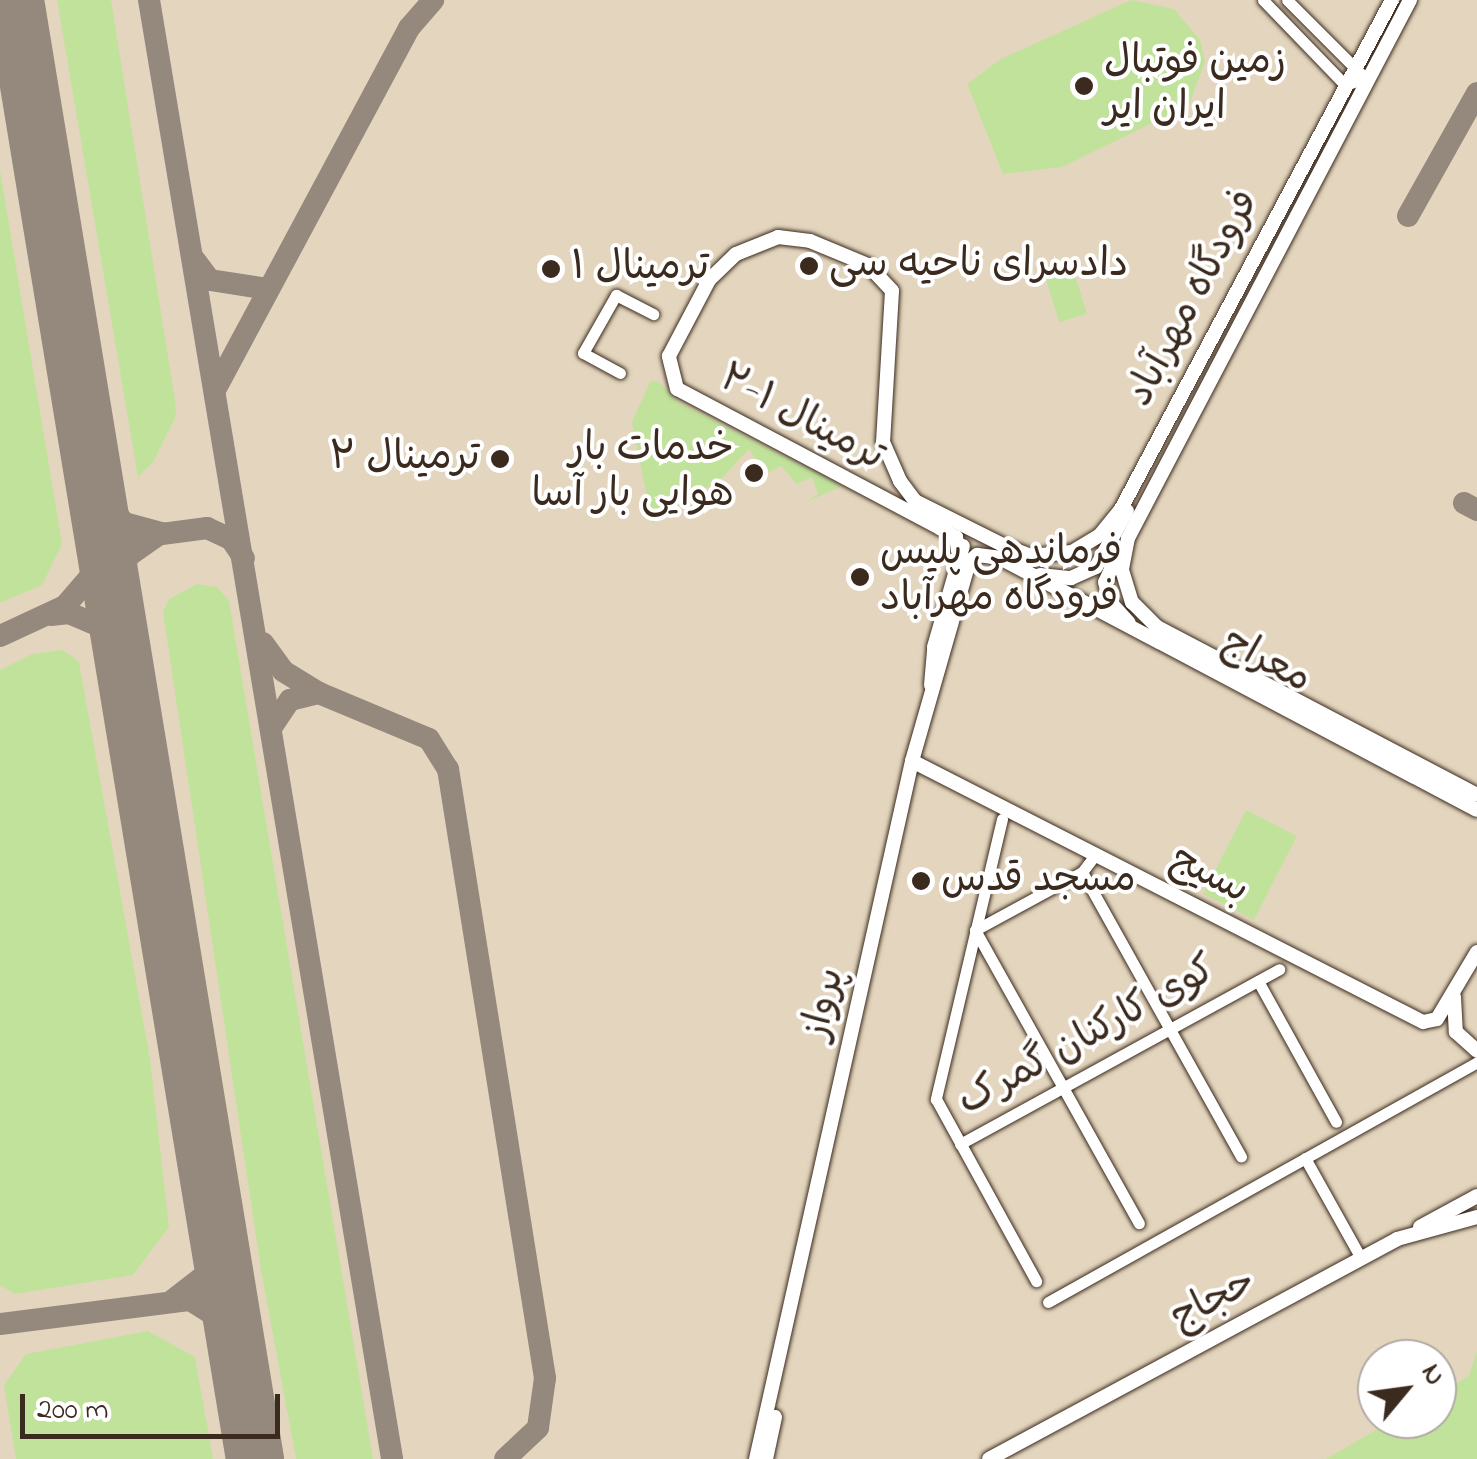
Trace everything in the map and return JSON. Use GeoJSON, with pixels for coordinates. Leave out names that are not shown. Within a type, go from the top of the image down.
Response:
{"type":"FeatureCollection","features":[{"type":"Feature","properties":{"kind":"main road","name":"فرودگاه مهرآباد"},"geometry":{"type":"LineString","coordinates":[[1154,633],[1126,589],[1128,538],[1229,345],[1392,0]]}},
{"type":"Feature","properties":{"kind":"main road","name":"فرودگاه مهرآباد"},"geometry":{"type":"LineString","coordinates":[[986,536],[1005,546],[1054,556],[1088,544],[1121,508],[1345,85],[1361,71],[1410,0]]}},
{"type":"Feature","properties":{"kind":"main road","name":"ترمینال ۱-۲"},"geometry":{"type":"LineString","coordinates":[[778,237],[810,240],[855,257],[889,284],[883,442],[912,507],[677,390],[669,356],[709,280],[736,254],[778,237]]}},
{"type":"Feature","properties":{"kind":"main road"},"geometry":{"type":"LineString","coordinates":[[1210,336],[1229,345]]}},
{"type":"Feature","properties":{"kind":"main road"},"geometry":{"type":"LineString","coordinates":[[1025,572],[1071,578],[1096,567],[1150,455]]}},
{"type":"Feature","properties":{"kind":"main road"},"geometry":{"type":"LineString","coordinates":[[912,507],[958,537],[986,536]]}},
{"type":"Feature","properties":{"kind":"main road"},"geometry":{"type":"LineString","coordinates":[[958,537],[986,536]]}},
{"type":"Feature","properties":{"kind":"main road","name":"پرواز"},"geometry":{"type":"LineString","coordinates":[[931,688],[958,537]]}},
{"type":"Feature","properties":{"kind":"main road","name":"پرواز"},"geometry":{"type":"LineString","coordinates":[[756,1459],[912,761],[969,562],[989,553],[1025,572]]}},
{"type":"Feature","properties":{"kind":"main road","name":"معراج"},"geometry":{"type":"LineString","coordinates":[[1025,572],[1477,795]]}},
{"type":"Feature","properties":{"kind":"main road","name":"معراج"},"geometry":{"type":"LineString","coordinates":[[1154,633],[1477,810]]}},
{"type":"Feature","properties":{"kind":"main road","name":"بسیج"},"geometry":{"type":"LineString","coordinates":[[912,761],[1423,1022],[1436,1019],[1455,992]]}},
{"type":"Feature","properties":{"kind":"main road"},"geometry":{"type":"LineString","coordinates":[[1477,952],[1455,992],[1453,1025],[1477,1051]]}},
{"type":"Feature","properties":{"kind":"main road"},"geometry":{"type":"LineString","coordinates":[[1397,1239],[1477,1196]]}},
{"type":"Feature","properties":{"kind":"main road","name":"حجاج"},"geometry":{"type":"LineString","coordinates":[[989,1459],[1397,1239],[1477,1217]]}},
{"type":"Feature","properties":{"kind":"main road","name":"پرواز"},"geometry":{"type":"LineString","coordinates":[[766,1459],[782,1336]]}},
{"type":"Feature","properties":{"kind":"street"},"geometry":{"type":"LineString","coordinates":[[1263,0],[1345,85]]}},
{"type":"Feature","properties":{"kind":"street"},"geometry":{"type":"LineString","coordinates":[[1286,0],[1361,71]]}},
{"type":"Feature","properties":{"kind":"street"},"geometry":{"type":"LineString","coordinates":[[1338,50],[1370,42]]}},
{"type":"Feature","properties":{"kind":"street"},"geometry":{"type":"LineString","coordinates":[[620,373],[583,353],[616,295],[653,314]]}},
{"type":"Feature","properties":{"kind":"street"},"geometry":{"type":"LineString","coordinates":[[960,1144],[936,1099],[1002,819]]}},
{"type":"Feature","properties":{"kind":"street"},"geometry":{"type":"LineString","coordinates":[[976,930],[1082,872],[1095,855]]}},
{"type":"Feature","properties":{"kind":"street"},"geometry":{"type":"LineString","coordinates":[[1082,872],[1241,1157]]}},
{"type":"Feature","properties":{"kind":"street"},"geometry":{"type":"LineString","coordinates":[[976,930],[1139,1223]]}},
{"type":"Feature","properties":{"kind":"street","name":"کوی کارکنان گمرک"},"geometry":{"type":"LineString","coordinates":[[1036,1281],[960,1144],[1279,969]]}},
{"type":"Feature","properties":{"kind":"street"},"geometry":{"type":"LineString","coordinates":[[1258,981],[1336,1122]]}},
{"type":"Feature","properties":{"kind":"street"},"geometry":{"type":"LineString","coordinates":[[1048,1302],[1477,1062]]}},
{"type":"Feature","properties":{"kind":"street"},"geometry":{"type":"LineString","coordinates":[[1305,1158],[1362,1258]]}},
{"type":"Feature","properties":{"kind":"shaded area"},"geometry":{"type":"Polygon","coordinates":[[[0,0],[1477,0],[1477,1459],[0,1459],[0,0]]]}},
{"type":"Feature","properties":{"kind":"green space"},"geometry":{"type":"Polygon","coordinates":[[[57,0],[111,0],[176,416],[153,462],[138,477],[57,0]]]}},
{"type":"Feature","properties":{"kind":"green space","name":"زمین فوتبال ایران ایر"},"geometry":{"type":"Polygon","coordinates":[[[1131,0],[1174,9],[1200,40],[1205,61],[1189,105],[1062,167],[1003,174],[967,84],[1001,59],[1131,0]]]}},
{"type":"Feature","properties":{"kind":"green space"},"geometry":{"type":"Polygon","coordinates":[[[0,170],[62,544],[42,585],[0,603],[0,170]]]}},
{"type":"Feature","properties":{"kind":"green space"},"geometry":{"type":"Polygon","coordinates":[[[1072,265],[1087,314],[1059,322],[1044,273],[1072,265]]]}},
{"type":"Feature","properties":{"kind":"green space"},"geometry":{"type":"Polygon","coordinates":[[[658,381],[678,402],[842,486],[806,502],[818,494],[812,477],[797,484],[781,466],[765,474],[749,449],[723,477],[652,523],[632,422],[650,382],[658,381]]]}},
{"type":"Feature","properties":{"kind":"green space"},"geometry":{"type":"Polygon","coordinates":[[[197,584],[217,587],[229,601],[373,1459],[296,1459],[261,1270],[163,612],[169,599],[197,584]]]}},
{"type":"Feature","properties":{"kind":"green space"},"geometry":{"type":"Polygon","coordinates":[[[63,650],[79,662],[150,1059],[169,1227],[133,1275],[15,1294],[0,1285],[0,670],[32,654],[63,650]]]}},
{"type":"Feature","properties":{"kind":"green space"},"geometry":{"type":"Polygon","coordinates":[[[1246,810],[1297,836],[1254,920],[1203,894],[1246,810]]]}},
{"type":"Feature","properties":{"kind":"green space"},"geometry":{"type":"Polygon","coordinates":[[[148,1331],[195,1357],[213,1459],[16,1459],[4,1385],[26,1354],[148,1331]]]}},
{"type":"Feature","properties":{"kind":"green space"},"geometry":{"type":"Polygon","coordinates":[[[1477,1350],[1477,1459],[1326,1459],[1360,1439],[1457,1439],[1457,1383],[1469,1376],[1477,1350]]]}},
{"type":"Feature","properties":{"kind":"taxiway"},"geometry":{"type":"LineString","coordinates":[[149,0],[392,1459]]}},
{"type":"Feature","properties":{"kind":"taxiway"},"geometry":{"type":"LineString","coordinates":[[215,390],[409,28],[433,0]]}},
{"type":"Feature","properties":{"kind":"taxiway"},"geometry":{"type":"LineString","coordinates":[[1408,216],[1477,93]]}},
{"type":"Feature","properties":{"kind":"taxiway"},"geometry":{"type":"LineString","coordinates":[[194,259],[210,280],[268,289]]}},
{"type":"Feature","properties":{"kind":"taxiway"},"geometry":{"type":"LineString","coordinates":[[95,486],[124,523],[161,533],[128,556],[114,602]]}},
{"type":"Feature","properties":{"kind":"taxiway"},"geometry":{"type":"LineString","coordinates":[[1464,503],[1477,510]]}},
{"type":"Feature","properties":{"kind":"taxiway"},"geometry":{"type":"LineString","coordinates":[[97,567],[102,526]]}},
{"type":"Feature","properties":{"kind":"taxiway"},"geometry":{"type":"LineString","coordinates":[[0,636],[65,606],[114,549],[139,537],[207,528],[231,539],[244,558]]}},
{"type":"Feature","properties":{"kind":"taxiway"},"geometry":{"type":"LineString","coordinates":[[51,615],[69,613],[100,626],[123,658]]}},
{"type":"Feature","properties":{"kind":"taxiway"},"geometry":{"type":"LineString","coordinates":[[263,643],[283,671],[319,693],[429,739],[448,769],[545,1378],[538,1428],[505,1459]]}},
{"type":"Feature","properties":{"kind":"taxiway"},"geometry":{"type":"LineString","coordinates":[[273,725],[290,700],[319,693]]}},
{"type":"Feature","properties":{"kind":"taxiway"},"geometry":{"type":"LineString","coordinates":[[173,1300],[209,1272],[219,1244]]}},
{"type":"Feature","properties":{"kind":"taxiway"},"geometry":{"type":"LineString","coordinates":[[0,1324],[190,1300],[222,1320],[233,1336]]}},
{"type":"Feature","properties":{"kind":"runway"},"geometry":{"type":"LineString","coordinates":[[15,0],[255,1459]]}},
{"type":"Feature","properties":{"kind":"place","name":"زمین فوتبال ایران ایر"},"geometry":{"type":"Point","coordinates":[1084,86]}},
{"type":"Feature","properties":{"kind":"place","name":"دادسرای ناحیه سی"},"geometry":{"type":"Point","coordinates":[809,266]}},
{"type":"Feature","properties":{"kind":"place","name":"ترمینال ۱"},"geometry":{"type":"Point","coordinates":[551,269]}},
{"type":"Feature","properties":{"kind":"place","name":"ترمینال ۲"},"geometry":{"type":"Point","coordinates":[500,459]}},
{"type":"Feature","properties":{"kind":"place","name":"خدمات بار هوایی بار آسا"},"geometry":{"type":"Point","coordinates":[754,473]}},
{"type":"Feature","properties":{"kind":"place","name":"فرماندهی پلیس فرودگاه مهرآباد"},"geometry":{"type":"Point","coordinates":[860,577]}},
{"type":"Feature","properties":{"kind":"place","name":"مسجد قدس"},"geometry":{"type":"Point","coordinates":[921,881]}}]}
